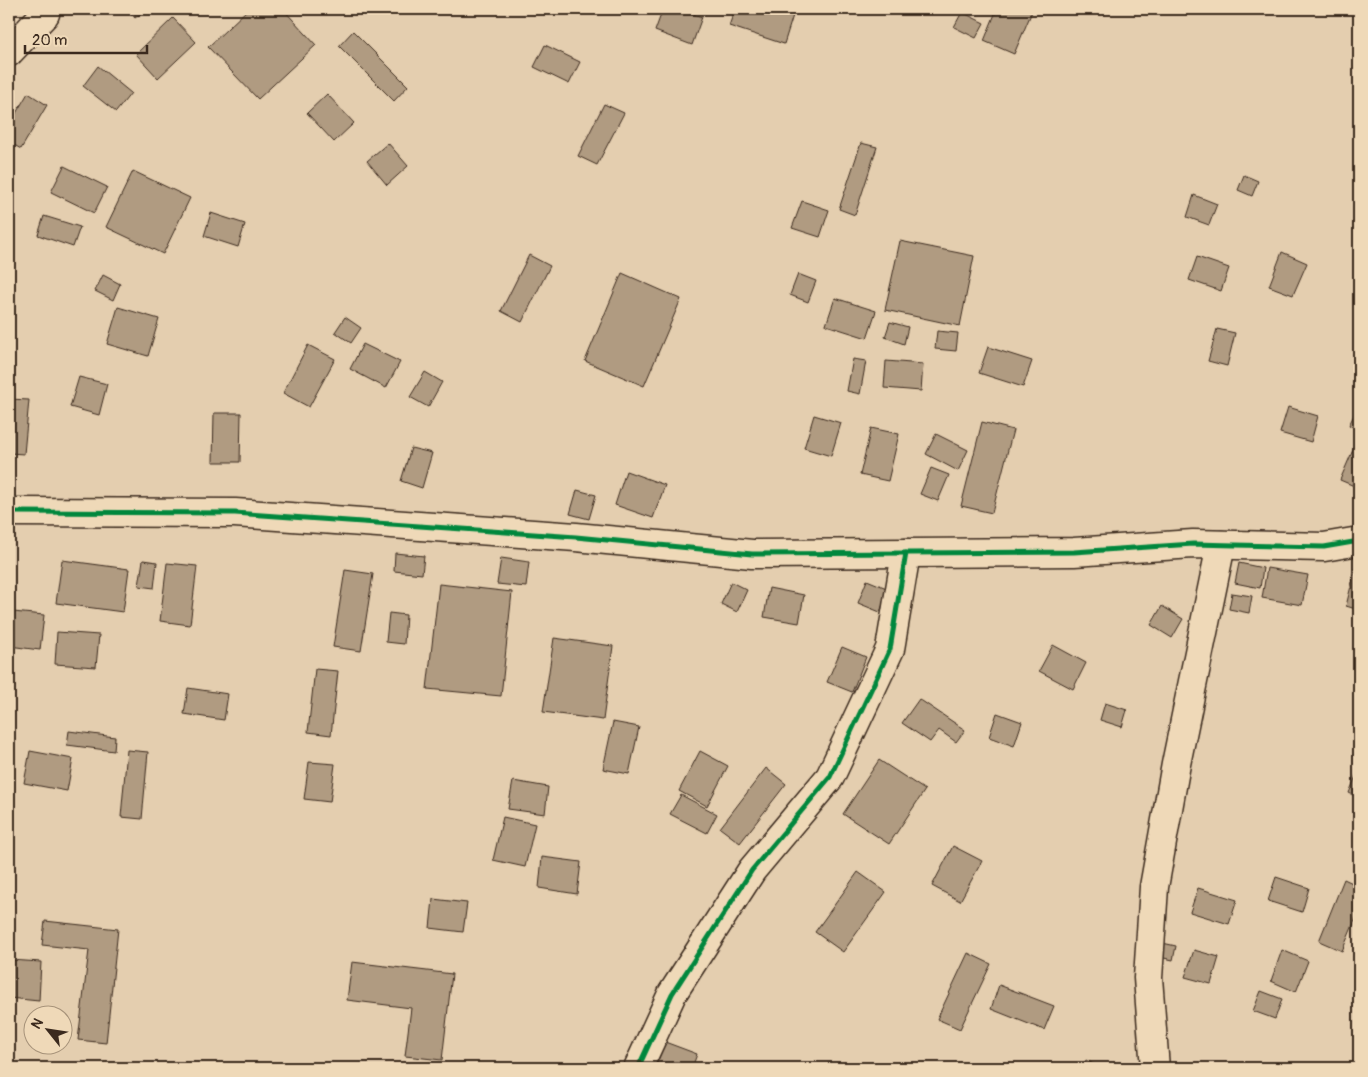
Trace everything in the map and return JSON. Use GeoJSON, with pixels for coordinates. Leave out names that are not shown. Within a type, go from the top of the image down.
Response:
{"type":"FeatureCollection","features":[{"type":"Feature","properties":{"kind":"street"},"geometry":{"type":"LineString","coordinates":[[9,52],[44,14],[46,9]]}},
{"type":"Feature","properties":{"kind":"street"},"geometry":{"type":"LineString","coordinates":[[9,512],[234,513],[576,537],[752,554],[1074,552],[1193,544],[1324,547],[1359,541]]}},
{"type":"Feature","properties":{"kind":"street"},"geometry":{"type":"LineString","coordinates":[[1155,1068],[1148,978],[1154,886],[1176,764],[1221,545]]}},
{"type":"Feature","properties":{"kind":"street"},"geometry":{"type":"LineString","coordinates":[[638,1068],[672,994],[752,870],[830,776],[890,649],[906,553]]}},
{"type":"Feature","properties":{"kind":"building"},"geometry":{"type":"Polygon","coordinates":[[[127,9],[147,9],[135,18],[127,9]]]}},
{"type":"Feature","properties":{"kind":"building"},"geometry":{"type":"Polygon","coordinates":[[[248,9],[283,9],[316,45],[258,99],[208,47],[248,9]]]}},
{"type":"Feature","properties":{"kind":"building"},"geometry":{"type":"Polygon","coordinates":[[[663,9],[678,9],[702,17],[692,45],[655,31],[663,9]]]}},
{"type":"Feature","properties":{"kind":"building"},"geometry":{"type":"Polygon","coordinates":[[[735,9],[795,9],[784,44],[729,26],[735,9]]]}},
{"type":"Feature","properties":{"kind":"building"},"geometry":{"type":"Polygon","coordinates":[[[997,9],[1033,9],[1014,54],[984,41],[997,9]]]}},
{"type":"Feature","properties":{"kind":"building"},"geometry":{"type":"Polygon","coordinates":[[[962,12],[984,23],[976,38],[954,27],[962,12]]]}},
{"type":"Feature","properties":{"kind":"building"},"geometry":{"type":"Polygon","coordinates":[[[173,18],[196,42],[158,78],[136,54],[173,18]]]}},
{"type":"Feature","properties":{"kind":"building"},"geometry":{"type":"Polygon","coordinates":[[[353,31],[408,86],[394,101],[339,46],[353,31]]]}},
{"type":"Feature","properties":{"kind":"building"},"geometry":{"type":"Polygon","coordinates":[[[545,45],[580,62],[569,84],[534,67],[545,45]]]}},
{"type":"Feature","properties":{"kind":"building"},"geometry":{"type":"Polygon","coordinates":[[[98,66],[131,93],[116,112],[83,86],[98,66]]]}},
{"type":"Feature","properties":{"kind":"building"},"geometry":{"type":"Polygon","coordinates":[[[28,93],[47,105],[21,149],[9,142],[9,125],[28,93]]]}},
{"type":"Feature","properties":{"kind":"building"},"geometry":{"type":"Polygon","coordinates":[[[327,94],[354,123],[334,142],[307,113],[327,94]]]}},
{"type":"Feature","properties":{"kind":"building"},"geometry":{"type":"Polygon","coordinates":[[[604,104],[624,113],[597,165],[578,156],[604,104]]]}},
{"type":"Feature","properties":{"kind":"building"},"geometry":{"type":"Polygon","coordinates":[[[388,143],[408,166],[387,185],[367,161],[388,143]]]}},
{"type":"Feature","properties":{"kind":"building"},"geometry":{"type":"Polygon","coordinates":[[[861,143],[877,147],[855,215],[839,209],[861,143]]]}},
{"type":"Feature","properties":{"kind":"building"},"geometry":{"type":"Polygon","coordinates":[[[64,166],[107,187],[94,213],[51,192],[64,166]]]}},
{"type":"Feature","properties":{"kind":"building"},"geometry":{"type":"Polygon","coordinates":[[[133,171],[190,198],[163,254],[106,227],[133,171]]]}},
{"type":"Feature","properties":{"kind":"building"},"geometry":{"type":"Polygon","coordinates":[[[1244,175],[1258,181],[1252,196],[1238,190],[1244,175]]]}},
{"type":"Feature","properties":{"kind":"building"},"geometry":{"type":"Polygon","coordinates":[[[1194,195],[1217,204],[1209,225],[1187,217],[1194,195]]]}},
{"type":"Feature","properties":{"kind":"building"},"geometry":{"type":"Polygon","coordinates":[[[802,201],[829,210],[820,237],[792,228],[802,201]]]}},
{"type":"Feature","properties":{"kind":"building"},"geometry":{"type":"Polygon","coordinates":[[[211,213],[245,224],[238,247],[204,236],[211,213]]]}},
{"type":"Feature","properties":{"kind":"building"},"geometry":{"type":"Polygon","coordinates":[[[44,216],[80,227],[73,247],[38,235],[44,216]]]}},
{"type":"Feature","properties":{"kind":"building"},"geometry":{"type":"Polygon","coordinates":[[[900,241],[974,256],[960,326],[885,310],[900,241]]]}},
{"type":"Feature","properties":{"kind":"building"},"geometry":{"type":"Polygon","coordinates":[[[1282,252],[1307,263],[1293,295],[1269,286],[1282,252]]]}},
{"type":"Feature","properties":{"kind":"building"},"geometry":{"type":"Polygon","coordinates":[[[529,255],[550,266],[522,322],[501,311],[529,255]]]}},
{"type":"Feature","properties":{"kind":"building"},"geometry":{"type":"Polygon","coordinates":[[[1197,257],[1229,268],[1221,291],[1189,280],[1197,257]]]}},
{"type":"Feature","properties":{"kind":"building"},"geometry":{"type":"Polygon","coordinates":[[[622,273],[681,299],[644,386],[585,361],[622,273]]]}},
{"type":"Feature","properties":{"kind":"building"},"geometry":{"type":"Polygon","coordinates":[[[798,274],[816,281],[808,302],[790,295],[798,274]]]}},
{"type":"Feature","properties":{"kind":"building"},"geometry":{"type":"Polygon","coordinates":[[[103,275],[120,284],[113,300],[95,291],[103,275]]]}},
{"type":"Feature","properties":{"kind":"building"},"geometry":{"type":"Polygon","coordinates":[[[835,298],[876,311],[867,338],[826,325],[835,298]]]}},
{"type":"Feature","properties":{"kind":"building"},"geometry":{"type":"Polygon","coordinates":[[[118,307],[159,319],[148,356],[107,344],[118,307]]]}},
{"type":"Feature","properties":{"kind":"building"},"geometry":{"type":"Polygon","coordinates":[[[345,317],[361,328],[351,343],[335,332],[345,317]]]}},
{"type":"Feature","properties":{"kind":"building"},"geometry":{"type":"Polygon","coordinates":[[[890,322],[908,327],[904,344],[885,337],[890,322]]]}},
{"type":"Feature","properties":{"kind":"building"},"geometry":{"type":"Polygon","coordinates":[[[1217,329],[1235,333],[1227,366],[1208,361],[1217,329]]]}},
{"type":"Feature","properties":{"kind":"building"},"geometry":{"type":"Polygon","coordinates":[[[937,331],[958,333],[956,351],[935,349],[937,331]]]}},
{"type":"Feature","properties":{"kind":"building"},"geometry":{"type":"Polygon","coordinates":[[[363,344],[400,362],[386,388],[350,369],[363,344]]]}},
{"type":"Feature","properties":{"kind":"building"},"geometry":{"type":"Polygon","coordinates":[[[308,345],[335,359],[309,407],[283,393],[308,345]]]}},
{"type":"Feature","properties":{"kind":"building"},"geometry":{"type":"Polygon","coordinates":[[[988,347],[1032,361],[1023,387],[979,373],[988,347]]]}},
{"type":"Feature","properties":{"kind":"building"},"geometry":{"type":"Polygon","coordinates":[[[853,359],[866,361],[860,394],[847,391],[853,359]]]}},
{"type":"Feature","properties":{"kind":"building"},"geometry":{"type":"Polygon","coordinates":[[[886,361],[923,364],[921,391],[884,388],[886,361]]]}},
{"type":"Feature","properties":{"kind":"building"},"geometry":{"type":"Polygon","coordinates":[[[425,372],[442,382],[428,407],[410,397],[425,372]]]}},
{"type":"Feature","properties":{"kind":"building"},"geometry":{"type":"Polygon","coordinates":[[[79,377],[107,384],[99,415],[70,407],[79,377]]]}},
{"type":"Feature","properties":{"kind":"building"},"geometry":{"type":"Polygon","coordinates":[[[9,399],[29,400],[24,454],[9,453],[9,399]]]}},
{"type":"Feature","properties":{"kind":"building"},"geometry":{"type":"Polygon","coordinates":[[[1359,405],[1359,430],[1349,425],[1359,405]]]}},
{"type":"Feature","properties":{"kind":"building"},"geometry":{"type":"Polygon","coordinates":[[[1288,407],[1318,416],[1311,442],[1280,433],[1288,407]]]}},
{"type":"Feature","properties":{"kind":"building"},"geometry":{"type":"Polygon","coordinates":[[[214,413],[241,413],[240,462],[213,462],[214,413]]]}},
{"type":"Feature","properties":{"kind":"building"},"geometry":{"type":"Polygon","coordinates":[[[814,415],[841,423],[831,456],[804,448],[814,415]]]}},
{"type":"Feature","properties":{"kind":"building"},"geometry":{"type":"Polygon","coordinates":[[[982,422],[1013,430],[992,513],[961,506],[982,422]]]}},
{"type":"Feature","properties":{"kind":"building"},"geometry":{"type":"Polygon","coordinates":[[[871,428],[899,434],[888,481],[860,475],[871,428]]]}},
{"type":"Feature","properties":{"kind":"building"},"geometry":{"type":"Polygon","coordinates":[[[936,434],[968,450],[958,471],[926,454],[936,434]]]}},
{"type":"Feature","properties":{"kind":"building"},"geometry":{"type":"Polygon","coordinates":[[[1356,443],[1359,444],[1359,488],[1340,480],[1356,443]]]}},
{"type":"Feature","properties":{"kind":"building"},"geometry":{"type":"Polygon","coordinates":[[[411,448],[432,453],[422,488],[401,481],[411,448]]]}},
{"type":"Feature","properties":{"kind":"building"},"geometry":{"type":"Polygon","coordinates":[[[931,468],[949,475],[938,501],[920,494],[931,468]]]}},
{"type":"Feature","properties":{"kind":"building"},"geometry":{"type":"Polygon","coordinates":[[[626,471],[665,485],[653,518],[615,505],[626,471]]]}},
{"type":"Feature","properties":{"kind":"building"},"geometry":{"type":"Polygon","coordinates":[[[577,490],[596,495],[589,519],[570,514],[577,490]]]}},
{"type":"Feature","properties":{"kind":"building"},"geometry":{"type":"Polygon","coordinates":[[[395,553],[424,556],[422,574],[394,571],[395,553]]]}},
{"type":"Feature","properties":{"kind":"building"},"geometry":{"type":"Polygon","coordinates":[[[501,558],[529,562],[526,587],[497,584],[501,558]]]}},
{"type":"Feature","properties":{"kind":"building"},"geometry":{"type":"Polygon","coordinates":[[[62,560],[129,569],[123,612],[56,603],[62,560]]]}},
{"type":"Feature","properties":{"kind":"building"},"geometry":{"type":"Polygon","coordinates":[[[143,560],[157,562],[154,588],[139,586],[143,560]]]}},
{"type":"Feature","properties":{"kind":"building"},"geometry":{"type":"Polygon","coordinates":[[[167,563],[197,566],[190,625],[160,621],[167,563]]]}},
{"type":"Feature","properties":{"kind":"building"},"geometry":{"type":"Polygon","coordinates":[[[1239,563],[1263,568],[1260,588],[1235,583],[1239,563]]]}},
{"type":"Feature","properties":{"kind":"building"},"geometry":{"type":"Polygon","coordinates":[[[1356,566],[1359,567],[1359,610],[1346,606],[1356,566]]]}},
{"type":"Feature","properties":{"kind":"building"},"geometry":{"type":"Polygon","coordinates":[[[1267,568],[1308,575],[1302,605],[1262,598],[1267,568]]]}},
{"type":"Feature","properties":{"kind":"building"},"geometry":{"type":"Polygon","coordinates":[[[345,570],[373,574],[361,651],[333,647],[345,570]]]}},
{"type":"Feature","properties":{"kind":"building"},"geometry":{"type":"Polygon","coordinates":[[[867,580],[889,589],[880,612],[858,603],[867,580]]]}},
{"type":"Feature","properties":{"kind":"building"},"geometry":{"type":"Polygon","coordinates":[[[731,582],[747,590],[737,612],[721,604],[731,582]]]}},
{"type":"Feature","properties":{"kind":"building"},"geometry":{"type":"Polygon","coordinates":[[[439,584],[512,592],[501,696],[427,689],[439,584]]]}},
{"type":"Feature","properties":{"kind":"building"},"geometry":{"type":"Polygon","coordinates":[[[769,588],[804,595],[799,623],[764,617],[769,588]]]}},
{"type":"Feature","properties":{"kind":"building"},"geometry":{"type":"Polygon","coordinates":[[[1232,593],[1252,596],[1249,613],[1229,609],[1232,593]]]}},
{"type":"Feature","properties":{"kind":"building"},"geometry":{"type":"Polygon","coordinates":[[[1162,606],[1183,619],[1172,638],[1151,625],[1162,606]]]}},
{"type":"Feature","properties":{"kind":"building"},"geometry":{"type":"Polygon","coordinates":[[[13,612],[44,615],[40,650],[9,646],[13,612]]]}},
{"type":"Feature","properties":{"kind":"building"},"geometry":{"type":"Polygon","coordinates":[[[389,613],[406,615],[404,644],[386,642],[389,613]]]}},
{"type":"Feature","properties":{"kind":"building"},"geometry":{"type":"Polygon","coordinates":[[[57,632],[99,635],[96,667],[55,664],[57,632]]]}},
{"type":"Feature","properties":{"kind":"building"},"geometry":{"type":"Polygon","coordinates":[[[554,638],[613,646],[603,720],[543,712],[554,638]]]}},
{"type":"Feature","properties":{"kind":"building"},"geometry":{"type":"Polygon","coordinates":[[[1053,645],[1086,663],[1073,689],[1039,671],[1053,645]]]}},
{"type":"Feature","properties":{"kind":"building"},"geometry":{"type":"Polygon","coordinates":[[[842,647],[866,657],[852,692],[827,682],[842,647]]]}},
{"type":"Feature","properties":{"kind":"building"},"geometry":{"type":"Polygon","coordinates":[[[315,669],[338,671],[331,735],[308,732],[315,669]]]}},
{"type":"Feature","properties":{"kind":"building"},"geometry":{"type":"Polygon","coordinates":[[[188,688],[228,694],[224,720],[184,714],[188,688]]]}},
{"type":"Feature","properties":{"kind":"building"},"geometry":{"type":"Polygon","coordinates":[[[919,699],[965,730],[956,742],[939,730],[930,742],[902,723],[919,699]]]}},
{"type":"Feature","properties":{"kind":"building"},"geometry":{"type":"Polygon","coordinates":[[[1105,703],[1127,710],[1122,727],[1100,720],[1105,703]]]}},
{"type":"Feature","properties":{"kind":"building"},"geometry":{"type":"Polygon","coordinates":[[[997,713],[1022,722],[1014,746],[989,737],[997,713]]]}},
{"type":"Feature","properties":{"kind":"building"},"geometry":{"type":"Polygon","coordinates":[[[613,722],[639,727],[629,774],[603,769],[613,722]]]}},
{"type":"Feature","properties":{"kind":"building"},"geometry":{"type":"Polygon","coordinates":[[[69,731],[115,737],[114,751],[67,745],[69,731]]]}},
{"type":"Feature","properties":{"kind":"building"},"geometry":{"type":"Polygon","coordinates":[[[127,750],[148,752],[142,819],[121,817],[127,750]]]}},
{"type":"Feature","properties":{"kind":"building"},"geometry":{"type":"Polygon","coordinates":[[[30,751],[73,759],[67,791],[24,783],[30,751]]]}},
{"type":"Feature","properties":{"kind":"building"},"geometry":{"type":"Polygon","coordinates":[[[700,751],[728,766],[707,806],[679,791],[700,751]]]}},
{"type":"Feature","properties":{"kind":"building"},"geometry":{"type":"Polygon","coordinates":[[[879,760],[925,790],[889,844],[843,814],[879,760]]]}},
{"type":"Feature","properties":{"kind":"building"},"geometry":{"type":"Polygon","coordinates":[[[309,762],[335,764],[330,802],[304,799],[309,762]]]}},
{"type":"Feature","properties":{"kind":"building"},"geometry":{"type":"Polygon","coordinates":[[[766,768],[786,784],[740,843],[720,828],[766,768]]]}},
{"type":"Feature","properties":{"kind":"building"},"geometry":{"type":"Polygon","coordinates":[[[1359,769],[1359,798],[1349,793],[1359,769]]]}},
{"type":"Feature","properties":{"kind":"building"},"geometry":{"type":"Polygon","coordinates":[[[513,781],[548,787],[545,814],[508,809],[513,781]]]}},
{"type":"Feature","properties":{"kind":"building"},"geometry":{"type":"Polygon","coordinates":[[[681,795],[717,814],[707,833],[670,814],[681,795]]]}},
{"type":"Feature","properties":{"kind":"building"},"geometry":{"type":"Polygon","coordinates":[[[503,817],[535,824],[525,867],[493,860],[503,817]]]}},
{"type":"Feature","properties":{"kind":"building"},"geometry":{"type":"Polygon","coordinates":[[[953,846],[982,861],[960,901],[932,886],[953,846]]]}},
{"type":"Feature","properties":{"kind":"building"},"geometry":{"type":"Polygon","coordinates":[[[542,857],[581,862],[577,894],[539,888],[542,857]]]}},
{"type":"Feature","properties":{"kind":"building"},"geometry":{"type":"Polygon","coordinates":[[[858,872],[886,892],[843,952],[815,932],[858,872]]]}},
{"type":"Feature","properties":{"kind":"building"},"geometry":{"type":"Polygon","coordinates":[[[1276,877],[1309,888],[1302,912],[1268,901],[1276,877]]]}},
{"type":"Feature","properties":{"kind":"building"},"geometry":{"type":"Polygon","coordinates":[[[1344,879],[1359,886],[1359,911],[1342,951],[1319,941],[1344,879]]]}},
{"type":"Feature","properties":{"kind":"building"},"geometry":{"type":"Polygon","coordinates":[[[1198,888],[1237,900],[1229,924],[1190,912],[1198,888]]]}},
{"type":"Feature","properties":{"kind":"building"},"geometry":{"type":"Polygon","coordinates":[[[433,899],[467,903],[463,932],[430,928],[433,899]]]}},
{"type":"Feature","properties":{"kind":"building"},"geometry":{"type":"Polygon","coordinates":[[[45,921],[118,929],[106,1043],[78,1040],[89,950],[42,945],[45,921]]]}},
{"type":"Feature","properties":{"kind":"building"},"geometry":{"type":"Polygon","coordinates":[[[1158,942],[1176,946],[1173,960],[1155,956],[1158,942]]]}},
{"type":"Feature","properties":{"kind":"building"},"geometry":{"type":"Polygon","coordinates":[[[1194,950],[1219,957],[1211,984],[1185,977],[1194,950]]]}},
{"type":"Feature","properties":{"kind":"building"},"geometry":{"type":"Polygon","coordinates":[[[1282,950],[1308,961],[1296,992],[1271,981],[1282,950]]]}},
{"type":"Feature","properties":{"kind":"building"},"geometry":{"type":"Polygon","coordinates":[[[968,953],[991,964],[960,1029],[937,1019],[968,953]]]}},
{"type":"Feature","properties":{"kind":"building"},"geometry":{"type":"Polygon","coordinates":[[[10,960],[41,962],[39,1001],[9,998],[10,960]]]}},
{"type":"Feature","properties":{"kind":"building"},"geometry":{"type":"Polygon","coordinates":[[[352,962],[452,974],[442,1060],[405,1056],[411,1008],[347,1000],[352,962]]]}},
{"type":"Feature","properties":{"kind":"building"},"geometry":{"type":"Polygon","coordinates":[[[999,985],[1054,1006],[1044,1030],[991,1009],[999,985]]]}},
{"type":"Feature","properties":{"kind":"building"},"geometry":{"type":"Polygon","coordinates":[[[1261,991],[1282,999],[1275,1019],[1253,1011],[1261,991]]]}},
{"type":"Feature","properties":{"kind":"building"},"geometry":{"type":"Polygon","coordinates":[[[665,1042],[697,1054],[692,1068],[655,1068],[665,1042]]]}},
{"type":"Feature","properties":{"kind":"building"},"geometry":{"type":"Polygon","coordinates":[[[1086,1060],[1101,1068],[1081,1068],[1086,1060]]]}},
{"type":"Feature","properties":{"kind":"cycle path"},"geometry":{"type":"LineString","coordinates":[[9,512],[235,513],[576,537],[752,554],[1074,552],[1193,544],[1324,547],[1359,541]]}},
{"type":"Feature","properties":{"kind":"cycle path"},"geometry":{"type":"LineString","coordinates":[[638,1068],[672,994],[752,870],[830,777],[890,649],[906,553]]}}]}
